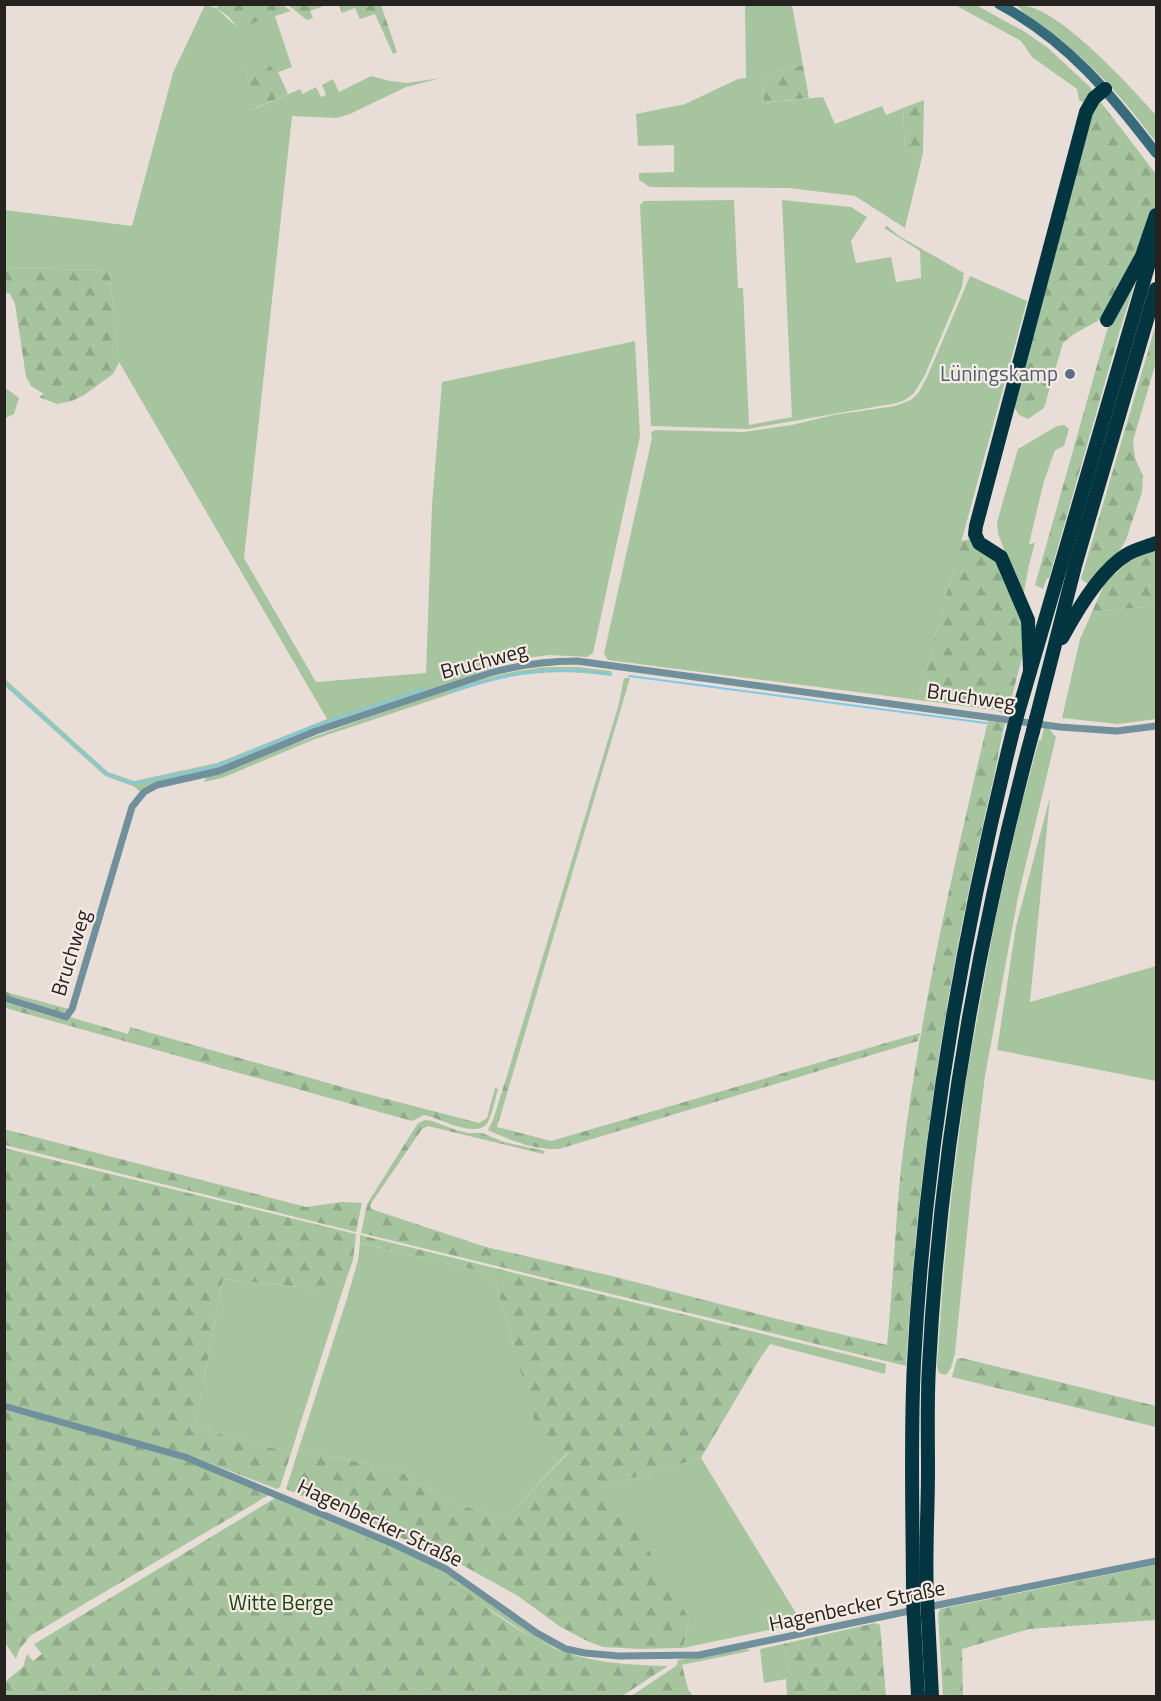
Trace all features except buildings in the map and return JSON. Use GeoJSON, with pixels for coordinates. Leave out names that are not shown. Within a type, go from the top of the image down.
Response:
{"type":"FeatureCollection","features":[{"type":"Feature","properties":{"kind":"highway"},"geometry":{"type":"LineString","coordinates":[[1030,670],[1028,620],[1001,557],[980,543],[975,534],[976,526],[1086,112],[1094,98],[1105,89]]}},
{"type":"Feature","properties":{"kind":"highway"},"geometry":{"type":"LineString","coordinates":[[1107,320],[1142,256],[1156,215]]}},
{"type":"Feature","properties":{"kind":"highway"},"geometry":{"type":"LineString","coordinates":[[918,1696],[913,1599],[914,1362],[927,1208],[950,1038],[991,821],[1016,721],[1156,240]]}},
{"type":"Feature","properties":{"kind":"highway"},"geometry":{"type":"LineString","coordinates":[[932,1696],[927,1597],[929,1365],[940,1224],[961,1064],[991,900],[1008,824],[1075,566],[1156,290]]}},
{"type":"Feature","properties":{"kind":"highway"},"geometry":{"type":"LineString","coordinates":[[1050,661],[1072,618],[1097,584],[1124,556],[1156,543]]}},
{"type":"Feature","properties":{"kind":"main road"},"geometry":{"type":"LineString","coordinates":[[999,4],[1040,30],[1087,68],[1156,152]]}},
{"type":"Feature","properties":{"kind":"street","name":"Bruchweg"},"geometry":{"type":"LineString","coordinates":[[4,998],[66,1017],[74,1002],[132,807],[144,792],[157,785],[219,771],[316,731],[490,673],[539,662],[577,661],[1060,727],[1117,731],[1156,726]]}},
{"type":"Feature","properties":{"kind":"street","name":"Hagenbecker Straße"},"geometry":{"type":"LineString","coordinates":[[4,1406],[185,1457],[299,1503],[446,1569],[546,1638],[566,1649],[585,1653],[619,1656],[699,1655],[1156,1561]]}},
{"type":"Feature","properties":{"kind":"green space"},"geometry":{"type":"Polygon","coordinates":[[[281,4],[291,11],[241,27],[237,27],[229,17],[216,8],[220,5],[281,4]]]}},
{"type":"Feature","properties":{"kind":"green space"},"geometry":{"type":"Polygon","coordinates":[[[205,5],[216,8],[237,27],[275,16],[292,67],[276,73],[246,67],[252,110],[300,89],[303,94],[316,87],[321,97],[326,95],[322,85],[333,79],[339,92],[371,76],[407,83],[441,78],[406,87],[350,114],[336,118],[292,116],[244,558],[316,682],[426,673],[432,505],[442,382],[635,341],[640,436],[593,653],[587,657],[550,655],[517,659],[219,768],[154,784],[139,791],[133,786],[105,776],[5,686],[5,679],[108,772],[134,781],[217,763],[327,719],[119,362],[109,270],[5,268],[5,210],[132,226],[173,73],[205,5]]]}},
{"type":"Feature","properties":{"kind":"green space"},"geometry":{"type":"Polygon","coordinates":[[[288,5],[326,5],[310,11],[313,18],[307,20],[288,5]]]}},
{"type":"Feature","properties":{"kind":"green space"},"geometry":{"type":"Polygon","coordinates":[[[339,5],[381,5],[397,52],[393,54],[375,14],[360,19],[355,8],[342,13],[339,5]]]}},
{"type":"Feature","properties":{"kind":"green space"},"geometry":{"type":"Polygon","coordinates":[[[745,5],[792,5],[803,65],[761,76],[764,103],[823,97],[835,124],[882,106],[886,115],[903,108],[905,150],[923,153],[905,228],[855,196],[789,188],[650,187],[639,180],[639,173],[674,172],[674,145],[638,146],[636,114],[685,104],[738,79],[746,78],[745,5]]]}},
{"type":"Feature","properties":{"kind":"green space"},"geometry":{"type":"Polygon","coordinates":[[[955,5],[976,5],[1025,32],[1048,48],[1091,88],[1092,93],[1085,104],[1079,100],[1077,89],[1032,57],[1021,41],[955,5]]]}},
{"type":"Feature","properties":{"kind":"green space"},"geometry":{"type":"Polygon","coordinates":[[[1019,5],[1035,9],[1053,18],[1073,32],[1112,68],[1156,115],[1156,140],[1095,70],[1062,41],[1023,12],[1019,5]]]}},
{"type":"Feature","properties":{"kind":"green space"},"geometry":{"type":"Polygon","coordinates":[[[267,62],[276,73],[278,72],[288,94],[251,110],[246,67],[267,62]]]}},
{"type":"Feature","properties":{"kind":"green space"},"geometry":{"type":"Polygon","coordinates":[[[803,65],[809,98],[764,103],[761,76],[803,65]]]}},
{"type":"Feature","properties":{"kind":"green space"},"geometry":{"type":"Polygon","coordinates":[[[924,100],[923,153],[905,150],[903,108],[924,100]]]}},
{"type":"Feature","properties":{"kind":"green space"},"geometry":{"type":"Polygon","coordinates":[[[1100,101],[1156,174],[1156,206],[1134,265],[1103,318],[1074,334],[1063,343],[1044,408],[1028,419],[1019,415],[1013,405],[1093,108],[1100,101]]]}},
{"type":"Feature","properties":{"kind":"green space"},"geometry":{"type":"Polygon","coordinates":[[[734,200],[738,288],[743,288],[749,425],[792,417],[782,200],[851,207],[867,217],[851,241],[856,263],[891,257],[896,282],[921,278],[920,251],[884,228],[887,226],[899,236],[964,273],[962,287],[925,375],[914,393],[897,403],[747,429],[651,426],[640,205],[644,201],[734,200]]]}},
{"type":"Feature","properties":{"kind":"green space"},"geometry":{"type":"Polygon","coordinates":[[[5,268],[109,270],[119,362],[113,374],[72,401],[57,404],[39,397],[44,394],[31,386],[26,377],[15,304],[10,294],[5,292],[5,268]]]}},
{"type":"Feature","properties":{"kind":"green space"},"geometry":{"type":"Polygon","coordinates":[[[970,276],[1027,301],[918,700],[608,660],[604,654],[652,438],[651,432],[656,430],[743,432],[895,406],[911,400],[919,392],[928,375],[970,276]]]}},
{"type":"Feature","properties":{"kind":"green space"},"geometry":{"type":"Polygon","coordinates":[[[1136,279],[1120,330],[1107,330],[1116,309],[1136,279]]]}},
{"type":"Feature","properties":{"kind":"green space"},"geometry":{"type":"Polygon","coordinates":[[[1156,324],[1156,362],[1133,441],[1135,458],[1143,476],[1142,492],[1126,540],[1116,556],[1089,585],[1081,579],[1156,324]]]}},
{"type":"Feature","properties":{"kind":"green space"},"geometry":{"type":"Polygon","coordinates":[[[1107,330],[1120,330],[1049,578],[1043,589],[1035,585],[1107,330]]]}},
{"type":"Feature","properties":{"kind":"green space"},"geometry":{"type":"Polygon","coordinates":[[[4,387],[19,398],[14,414],[5,418],[4,387]]]}},
{"type":"Feature","properties":{"kind":"green space"},"geometry":{"type":"Polygon","coordinates":[[[1064,425],[1069,429],[1064,446],[1055,450],[1044,481],[1029,544],[1035,543],[1023,597],[998,534],[997,522],[1018,449],[1057,426],[1064,425]]]}},
{"type":"Feature","properties":{"kind":"green space"},"geometry":{"type":"Polygon","coordinates":[[[971,539],[995,556],[1023,623],[1024,650],[1007,715],[995,710],[918,700],[961,541],[971,539]]]}},
{"type":"Feature","properties":{"kind":"green space"},"geometry":{"type":"Polygon","coordinates":[[[1156,549],[1156,606],[1092,612],[1105,583],[1130,560],[1156,549]]]}},
{"type":"Feature","properties":{"kind":"green space"},"geometry":{"type":"Polygon","coordinates":[[[1156,606],[1156,719],[1118,724],[1062,718],[1080,639],[1092,612],[1156,606]]]}},
{"type":"Feature","properties":{"kind":"green space"},"geometry":{"type":"Polygon","coordinates":[[[548,667],[577,667],[611,671],[612,676],[552,672],[492,680],[315,739],[222,778],[204,782],[206,777],[231,767],[442,692],[494,676],[548,667]]]}},
{"type":"Feature","properties":{"kind":"green space"},"geometry":{"type":"Polygon","coordinates":[[[624,678],[630,678],[514,1070],[509,1069],[618,707],[624,678]]]}},
{"type":"Feature","properties":{"kind":"green space"},"geometry":{"type":"Polygon","coordinates":[[[988,721],[1005,723],[961,929],[936,1074],[918,1219],[906,1366],[361,1233],[367,1204],[418,1123],[425,1120],[432,1121],[456,1130],[482,1133],[504,1142],[545,1151],[543,1154],[428,1126],[422,1129],[370,1205],[371,1209],[486,1247],[887,1345],[901,1168],[917,1055],[950,887],[988,721]]]}},
{"type":"Feature","properties":{"kind":"green space"},"geometry":{"type":"Polygon","coordinates":[[[1047,726],[1056,737],[1018,897],[985,1076],[955,1353],[951,1368],[946,1375],[939,1373],[937,1366],[953,1181],[967,1074],[995,921],[1020,810],[1039,740],[1047,726]]]}},
{"type":"Feature","properties":{"kind":"green space"},"geometry":{"type":"Polygon","coordinates":[[[1050,797],[1030,1002],[1156,966],[1156,1081],[997,1050],[1016,926],[1050,797]]]}},
{"type":"Feature","properties":{"kind":"green space"},"geometry":{"type":"Polygon","coordinates":[[[4,991],[69,1009],[64,1013],[5,995],[4,991]]]}},
{"type":"Feature","properties":{"kind":"green space"},"geometry":{"type":"Polygon","coordinates":[[[4,1002],[60,1019],[70,1017],[128,1034],[130,1027],[479,1123],[487,1118],[495,1088],[498,1089],[490,1118],[483,1127],[467,1128],[424,1115],[412,1121],[9,1009],[5,1007],[4,1002]]]}},
{"type":"Feature","properties":{"kind":"green space"},"geometry":{"type":"Polygon","coordinates":[[[920,1033],[918,1041],[559,1149],[522,1144],[488,1130],[509,1069],[514,1070],[497,1127],[551,1141],[920,1033]]]}},
{"type":"Feature","properties":{"kind":"green space"},"geometry":{"type":"Polygon","coordinates":[[[4,1129],[306,1207],[342,1202],[362,1203],[356,1232],[5,1145],[4,1129]]]}},
{"type":"Feature","properties":{"kind":"green space"},"geometry":{"type":"Polygon","coordinates":[[[4,1148],[356,1234],[353,1260],[343,1289],[318,1289],[223,1279],[195,1427],[291,1453],[280,1487],[277,1489],[186,1454],[5,1403],[4,1148]]]}},
{"type":"Feature","properties":{"kind":"green space"},"geometry":{"type":"Polygon","coordinates":[[[360,1235],[775,1337],[701,1458],[602,1487],[637,1530],[688,1617],[683,1648],[603,1647],[587,1641],[559,1626],[518,1596],[453,1560],[286,1489],[298,1451],[397,1469],[448,1501],[505,1519],[568,1453],[536,1426],[495,1281],[480,1271],[360,1243],[360,1235]]]}},
{"type":"Feature","properties":{"kind":"green space"},"geometry":{"type":"Polygon","coordinates":[[[360,1243],[480,1271],[495,1281],[513,1345],[568,1452],[505,1519],[448,1501],[397,1469],[298,1451],[348,1295],[358,1260],[360,1243]]]}},
{"type":"Feature","properties":{"kind":"green space"},"geometry":{"type":"Polygon","coordinates":[[[223,1279],[318,1289],[343,1289],[291,1453],[195,1427],[223,1279]]]}},
{"type":"Feature","properties":{"kind":"green space"},"geometry":{"type":"Polygon","coordinates":[[[775,1337],[886,1364],[885,1374],[770,1344],[775,1337]]]}},
{"type":"Feature","properties":{"kind":"green space"},"geometry":{"type":"Polygon","coordinates":[[[962,1358],[1156,1406],[1156,1427],[952,1377],[957,1359],[962,1358]]]}},
{"type":"Feature","properties":{"kind":"green space"},"geometry":{"type":"Polygon","coordinates":[[[5,1410],[183,1459],[269,1495],[30,1636],[19,1650],[16,1659],[5,1643],[5,1410]]]}},
{"type":"Feature","properties":{"kind":"green space"},"geometry":{"type":"Polygon","coordinates":[[[701,1458],[802,1623],[683,1648],[689,1623],[602,1487],[701,1458]]]}},
{"type":"Feature","properties":{"kind":"green space"},"geometry":{"type":"Polygon","coordinates":[[[275,1498],[383,1542],[446,1572],[526,1629],[567,1653],[534,1639],[424,1565],[272,1500],[275,1498]]]}},
{"type":"Feature","properties":{"kind":"green space","name":"Witte Berge"},"geometry":{"type":"Polygon","coordinates":[[[272,1500],[368,1539],[424,1565],[439,1573],[521,1631],[551,1647],[600,1661],[668,1666],[622,1696],[5,1696],[5,1682],[23,1667],[27,1654],[33,1661],[42,1654],[34,1644],[272,1500]]]}},
{"type":"Feature","properties":{"kind":"green space"},"geometry":{"type":"Polygon","coordinates":[[[1156,1565],[1156,1620],[1029,1629],[962,1649],[963,1696],[943,1696],[938,1614],[940,1609],[1156,1565]]]}},
{"type":"Feature","properties":{"kind":"green space"},"geometry":{"type":"Polygon","coordinates":[[[875,1623],[880,1625],[886,1696],[787,1696],[788,1669],[783,1644],[875,1623]]]}},
{"type":"Feature","properties":{"kind":"green space"},"geometry":{"type":"Polygon","coordinates":[[[783,1644],[788,1669],[786,1679],[764,1683],[760,1649],[783,1644]]]}},
{"type":"Feature","properties":{"kind":"green space"},"geometry":{"type":"Polygon","coordinates":[[[748,1649],[750,1651],[676,1666],[678,1660],[748,1649]]]}},
{"type":"Feature","properties":{"kind":"green space"},"geometry":{"type":"Polygon","coordinates":[[[682,1665],[688,1689],[693,1696],[631,1696],[676,1666],[682,1665]]]}},
{"type":"Feature","properties":{"kind":"waterway"},"geometry":{"type":"LineString","coordinates":[[451,692],[530,672],[567,671],[611,674]]}},
{"type":"Feature","properties":{"kind":"waterway"},"geometry":{"type":"LineString","coordinates":[[629,676],[986,723]]}},
{"type":"Feature","properties":{"kind":"waterway"},"geometry":{"type":"LineString","coordinates":[[4,683],[107,774],[133,784],[217,766],[311,727],[425,689]]}},
{"type":"Feature","properties":{"kind":"place","name":"Lüningskamp"},"geometry":{"type":"Point","coordinates":[1070,374]}}]}
